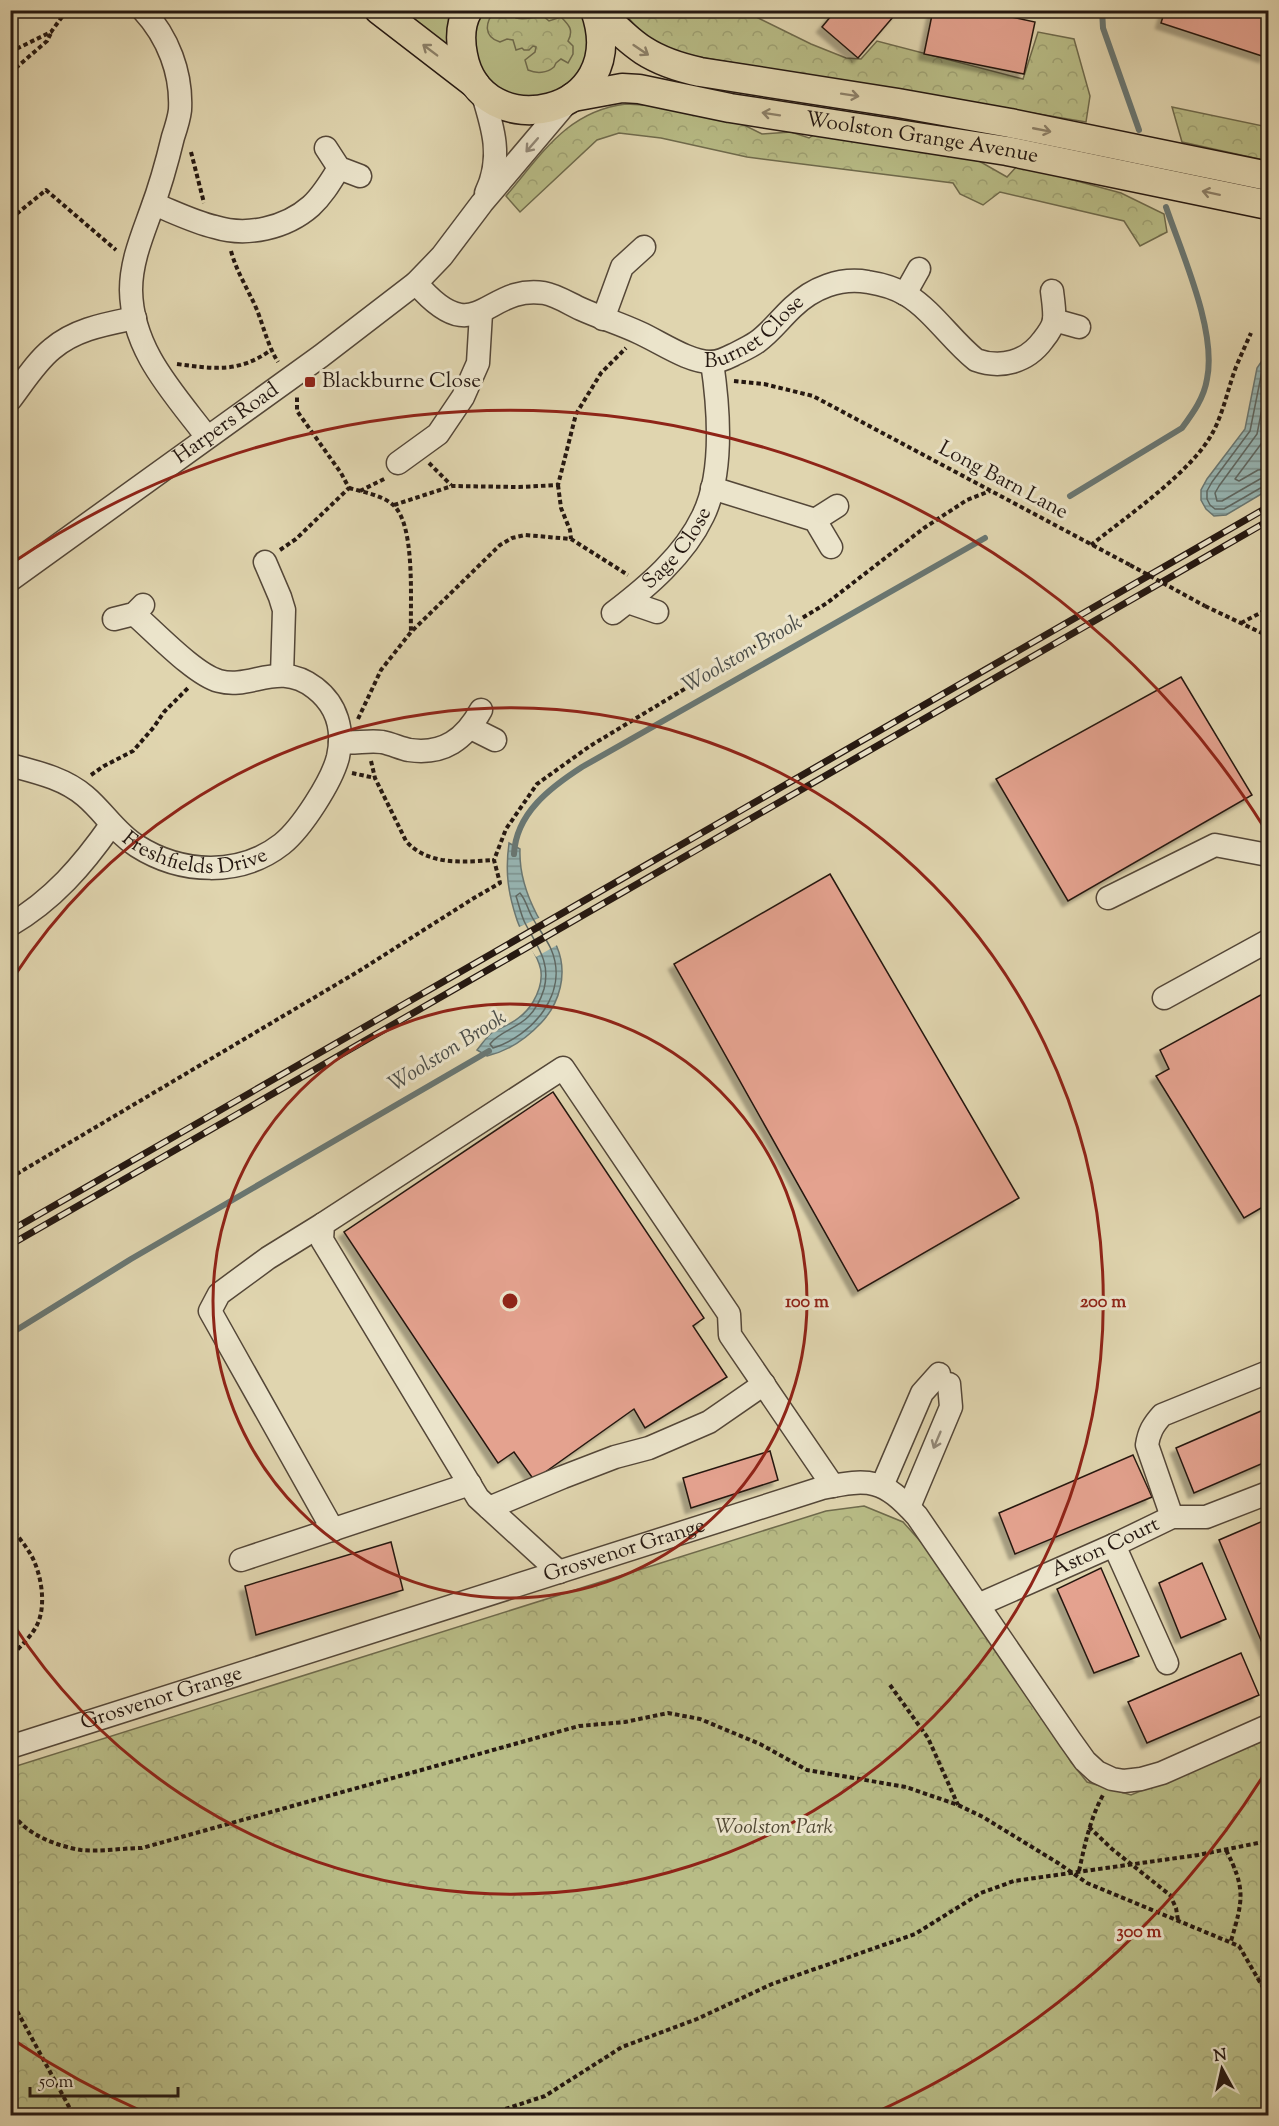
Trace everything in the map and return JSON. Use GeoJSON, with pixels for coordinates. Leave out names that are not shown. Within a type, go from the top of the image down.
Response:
{"type":"FeatureCollection","features":[{"type":"Feature","properties":{"kind":"main road"},"geometry":{"type":"LineString","coordinates":[[379,10],[479,88]]}},
{"type":"Feature","properties":{"kind":"main road"},"geometry":{"type":"LineString","coordinates":[[468,10],[464,17],[460,41],[465,65],[479,88]]}},
{"type":"Feature","properties":{"kind":"main road"},"geometry":{"type":"LineString","coordinates":[[571,99],[588,83],[598,66],[602,46],[601,26],[596,10]]}},
{"type":"Feature","properties":{"kind":"main road","name":"Woolston Grange Avenue"},"geometry":{"type":"LineString","coordinates":[[596,10],[639,49],[673,66],[1010,123],[1269,176]]}},
{"type":"Feature","properties":{"kind":"main road","name":"Woolston Grange Avenue"},"geometry":{"type":"LineString","coordinates":[[479,88],[502,105],[524,111],[548,109],[571,99],[622,88],[639,90],[730,108],[1007,151],[1269,205]]}},
{"type":"Feature","properties":{"kind":"street"},"geometry":{"type":"LineString","coordinates":[[143,10],[157,25],[171,55],[179,91],[180,112],[154,204],[133,266],[131,290],[135,318],[144,349],[152,365],[207,436]]}},
{"type":"Feature","properties":{"kind":"street","name":"Harpers Road"},"geometry":{"type":"LineString","coordinates":[[479,88],[494,129],[496,157],[489,188],[482,202]]}},
{"type":"Feature","properties":{"kind":"street","name":"Harpers Road"},"geometry":{"type":"LineString","coordinates":[[10,580],[340,341],[416,283],[442,255],[482,202],[571,99]]}},
{"type":"Feature","properties":{"kind":"street"},"geometry":{"type":"LineString","coordinates":[[154,204],[216,228],[244,231],[270,228],[292,220],[312,206],[325,190],[349,172],[326,148]]}},
{"type":"Feature","properties":{"kind":"street"},"geometry":{"type":"LineString","coordinates":[[603,319],[616,263],[644,248]]}},
{"type":"Feature","properties":{"kind":"street"},"geometry":{"type":"LineString","coordinates":[[905,294],[919,269]]}},
{"type":"Feature","properties":{"kind":"street","name":"Burnet Close"},"geometry":{"type":"LineString","coordinates":[[416,283],[435,304],[444,311],[456,315],[481,313],[511,296],[527,291],[547,293],[603,319],[639,332],[713,371],[758,341],[810,294],[826,286],[843,282],[860,281],[880,284],[905,294],[937,320],[976,360],[987,364],[1009,364],[1031,353],[1048,333],[1054,320]]}},
{"type":"Feature","properties":{"kind":"street"},"geometry":{"type":"LineString","coordinates":[[1052,291],[1054,320],[1079,327]]}},
{"type":"Feature","properties":{"kind":"street"},"geometry":{"type":"LineString","coordinates":[[398,463],[438,434],[464,397],[478,363],[481,313]]}},
{"type":"Feature","properties":{"kind":"street"},"geometry":{"type":"LineString","coordinates":[[10,400],[52,349],[78,333],[103,324],[135,318]]}},
{"type":"Feature","properties":{"kind":"street","name":"Sage Close"},"geometry":{"type":"LineString","coordinates":[[657,612],[621,608],[648,585],[676,556],[704,515],[717,463],[713,371]]}},
{"type":"Feature","properties":{"kind":"street","name":"Sage Close"},"geometry":{"type":"LineString","coordinates":[[712,488],[815,520]]}},
{"type":"Feature","properties":{"kind":"street"},"geometry":{"type":"LineString","coordinates":[[831,547],[815,520],[837,506]]}},
{"type":"Feature","properties":{"kind":"street"},"geometry":{"type":"LineString","coordinates":[[264,560],[284,610],[282,675]]}},
{"type":"Feature","properties":{"kind":"street"},"geometry":{"type":"LineString","coordinates":[[130,613],[201,673],[218,681],[236,683],[282,675],[300,679],[316,688],[334,709],[340,729],[354,743],[379,742],[408,750],[427,750],[449,745],[476,719],[495,740]]}},
{"type":"Feature","properties":{"kind":"street","name":"Freshfields Drive"},"geometry":{"type":"LineString","coordinates":[[10,765],[63,781],[85,796],[111,825],[137,846],[161,858],[183,865],[223,868],[240,865],[274,850],[288,839],[302,822],[334,769],[354,743]]}},
{"type":"Feature","properties":{"kind":"street"},"geometry":{"type":"LineString","coordinates":[[10,926],[34,911],[69,879],[90,855],[111,825]]}},
{"type":"Feature","properties":{"kind":"street"},"geometry":{"type":"LineString","coordinates":[[1108,898],[1215,845],[1269,855]]}},
{"type":"Feature","properties":{"kind":"street"},"geometry":{"type":"LineString","coordinates":[[1164,998],[1269,941]]}},
{"type":"Feature","properties":{"kind":"street"},"geometry":{"type":"LineString","coordinates":[[333,1530],[210,1311],[219,1294],[268,1258],[563,1068],[729,1314],[730,1335],[833,1486]]}},
{"type":"Feature","properties":{"kind":"street"},"geometry":{"type":"LineString","coordinates":[[323,1224],[322,1240],[478,1498],[559,1572]]}},
{"type":"Feature","properties":{"kind":"street"},"geometry":{"type":"LineString","coordinates":[[1172,1517],[1148,1445],[1149,1433],[1155,1422],[1162,1415],[1269,1372]]}},
{"type":"Feature","properties":{"kind":"street"},"geometry":{"type":"LineString","coordinates":[[909,1507],[951,1407],[944,1379],[922,1393],[882,1486],[891,1491],[917,1516],[1085,1761],[1097,1772],[1112,1779],[1124,1781],[1142,1779],[1162,1773],[1269,1726]]}},
{"type":"Feature","properties":{"kind":"street"},"geometry":{"type":"LineString","coordinates":[[489,1508],[615,1457],[649,1448],[709,1422],[764,1384]]}},
{"type":"Feature","properties":{"kind":"street","name":"Grosvenor Grange"},"geometry":{"type":"LineString","coordinates":[[10,1747],[833,1486],[860,1482],[882,1486]]}},
{"type":"Feature","properties":{"kind":"street"},"geometry":{"type":"LineString","coordinates":[[241,1560],[470,1484]]}},
{"type":"Feature","properties":{"kind":"street","name":"Aston Court"},"geometry":{"type":"LineString","coordinates":[[978,1605],[1172,1517],[1206,1517],[1269,1493]]}},
{"type":"Feature","properties":{"kind":"street"},"geometry":{"type":"LineString","coordinates":[[1114,1545],[1167,1663]]}},
{"type":"Feature","properties":{"kind":"path"},"geometry":{"type":"LineString","coordinates":[[10,73],[47,41],[67,10]]}},
{"type":"Feature","properties":{"kind":"path"},"geometry":{"type":"LineString","coordinates":[[10,52],[51,32]]}},
{"type":"Feature","properties":{"kind":"path"},"geometry":{"type":"LineString","coordinates":[[10,235],[12,216],[46,190],[133,266]]}},
{"type":"Feature","properties":{"kind":"path"},"geometry":{"type":"LineString","coordinates":[[571,539],[570,530],[561,508],[558,484],[576,414],[601,373],[622,354],[639,332]]}},
{"type":"Feature","properties":{"kind":"path"},"geometry":{"type":"LineString","coordinates":[[1091,545],[1170,480],[1198,453],[1212,434],[1219,419],[1251,333]]}},
{"type":"Feature","properties":{"kind":"path"},"geometry":{"type":"LineString","coordinates":[[152,365],[166,362],[205,367],[239,366],[251,363],[271,350]]}},
{"type":"Feature","properties":{"kind":"path","name":"Long Barn Lane"},"geometry":{"type":"LineString","coordinates":[[713,371],[813,396],[1204,606],[1269,636]]}},
{"type":"Feature","properties":{"kind":"path"},"geometry":{"type":"LineString","coordinates":[[297,390],[297,411],[349,488],[382,498],[394,505],[402,516],[409,548],[411,632]]}},
{"type":"Feature","properties":{"kind":"path"},"geometry":{"type":"LineString","coordinates":[[419,448],[452,486]]}},
{"type":"Feature","properties":{"kind":"path"},"geometry":{"type":"LineString","coordinates":[[394,505],[452,486],[519,487],[558,484]]}},
{"type":"Feature","properties":{"kind":"path"},"geometry":{"type":"LineString","coordinates":[[264,560],[296,539],[349,488]]}},
{"type":"Feature","properties":{"kind":"path"},"geometry":{"type":"LineString","coordinates":[[10,1178],[359,971],[500,883],[494,860],[506,829],[537,784],[590,746],[827,603],[924,528],[967,500],[990,491]]}},
{"type":"Feature","properties":{"kind":"path"},"geometry":{"type":"LineString","coordinates":[[494,860],[461,862],[438,859],[413,849],[406,841],[375,778],[354,743],[357,722],[381,670],[411,632],[500,545],[512,538],[525,536],[571,539],[621,572],[648,585]]}},
{"type":"Feature","properties":{"kind":"path"},"geometry":{"type":"LineString","coordinates":[[1241,623],[1269,609]]}},
{"type":"Feature","properties":{"kind":"path"},"geometry":{"type":"LineString","coordinates":[[74,789],[104,766],[133,751],[164,712],[201,673]]}},
{"type":"Feature","properties":{"kind":"path"},"geometry":{"type":"LineString","coordinates":[[10,1526],[34,1560],[41,1583],[42,1611],[31,1635],[10,1657]]}},
{"type":"Feature","properties":{"kind":"path"},"geometry":{"type":"LineString","coordinates":[[890,1685],[928,1738],[958,1805]]}},
{"type":"Feature","properties":{"kind":"path"},"geometry":{"type":"LineString","coordinates":[[10,1808],[14,1816],[45,1840],[81,1850],[142,1848],[579,1726],[625,1722],[668,1713],[700,1719],[760,1744],[807,1770],[906,1787],[958,1805],[983,1817],[1087,1883],[1231,1941],[1239,1946],[1269,1996]]}},
{"type":"Feature","properties":{"kind":"path"},"geometry":{"type":"LineString","coordinates":[[1079,1871],[1095,1810],[1112,1779]]}},
{"type":"Feature","properties":{"kind":"path"},"geometry":{"type":"LineString","coordinates":[[1089,1827],[1112,1849],[1170,1895],[1178,1920]]}},
{"type":"Feature","properties":{"kind":"path"},"geometry":{"type":"LineString","coordinates":[[484,2115],[545,2096],[622,2047],[697,2019],[772,1984],[915,1934],[943,1919],[981,1893],[1014,1881],[1226,1850],[1269,1841]]}},
{"type":"Feature","properties":{"kind":"path"},"geometry":{"type":"LineString","coordinates":[[1226,1850],[1242,1887],[1240,1910],[1231,1941]]}},
{"type":"Feature","properties":{"kind":"path"},"geometry":{"type":"LineString","coordinates":[[10,1998],[74,2115]]}},
{"type":"Feature","properties":{"kind":"green space"},"geometry":{"type":"Polygon","coordinates":[[[395,11],[457,11],[453,57],[395,11]]]}},
{"type":"Feature","properties":{"kind":"green space"},"geometry":{"type":"Polygon","coordinates":[[[481,11],[581,11],[585,22],[587,42],[583,64],[569,83],[549,95],[526,98],[508,92],[491,81],[475,56],[473,38],[481,11]]]}},
{"type":"Feature","properties":{"kind":"green space"},"geometry":{"type":"Polygon","coordinates":[[[495,11],[510,12],[520,19],[543,16],[549,21],[561,17],[570,28],[571,34],[568,41],[573,46],[573,54],[568,63],[561,59],[545,72],[528,70],[525,60],[535,52],[536,47],[533,46],[529,50],[522,48],[516,50],[513,40],[507,39],[500,42],[494,40],[487,29],[489,20],[495,11]]]}},
{"type":"Feature","properties":{"kind":"green space"},"geometry":{"type":"Polygon","coordinates":[[[623,11],[744,11],[811,44],[846,58],[861,59],[877,41],[1023,79],[1038,32],[1074,39],[1090,96],[1086,122],[687,55],[650,39],[623,11]]]}},
{"type":"Feature","properties":{"kind":"green space"},"geometry":{"type":"Polygon","coordinates":[[[626,104],[661,106],[744,125],[762,134],[791,132],[809,138],[818,132],[979,161],[1007,177],[1018,165],[1121,193],[1164,214],[1167,232],[1140,246],[1124,221],[1000,192],[983,205],[960,194],[953,183],[747,157],[661,138],[619,133],[597,140],[520,212],[506,196],[544,150],[557,137],[587,115],[605,108],[626,104]]]}},
{"type":"Feature","properties":{"kind":"green space"},"geometry":{"type":"Polygon","coordinates":[[[1172,107],[1268,127],[1268,161],[1182,142],[1172,107]]]}},
{"type":"Feature","properties":{"kind":"green space","name":"Woolston Park"},"geometry":{"type":"Polygon","coordinates":[[[864,1506],[903,1522],[930,1552],[1027,1688],[1071,1762],[1087,1782],[1131,1795],[1268,1739],[1268,1973],[1257,1978],[1268,1997],[1268,2115],[11,2115],[10,1768],[826,1511],[864,1506]]]}},
{"type":"Feature","properties":{"kind":"water"},"geometry":{"type":"Polygon","coordinates":[[[1268,352],[1268,490],[1226,515],[1214,516],[1201,500],[1201,490],[1245,429],[1257,368],[1268,352]]]}},
{"type":"Feature","properties":{"kind":"water"},"geometry":{"type":"Polygon","coordinates":[[[509,843],[520,849],[522,875],[527,891],[537,915],[557,947],[562,977],[553,1006],[541,1023],[516,1044],[487,1056],[477,1050],[491,1034],[513,1022],[528,1009],[539,989],[541,977],[537,958],[521,931],[511,901],[507,873],[509,843]]]}},
{"type":"Feature","properties":{"kind":"pier"},"geometry":{"type":"Polygon","coordinates":[[[541,917],[559,944],[536,957],[517,928],[541,917]]]}},
{"type":"Feature","properties":{"kind":"building"},"geometry":{"type":"Polygon","coordinates":[[[836,10],[899,10],[858,58],[822,27],[836,10]]]}},
{"type":"Feature","properties":{"kind":"building"},"geometry":{"type":"Polygon","coordinates":[[[933,10],[979,10],[1035,22],[1024,74],[924,54],[933,10]]]}},
{"type":"Feature","properties":{"kind":"building"},"geometry":{"type":"Polygon","coordinates":[[[1165,10],[1268,10],[1268,46],[1265,57],[1161,23],[1165,10]]]}},
{"type":"Feature","properties":{"kind":"building"},"geometry":{"type":"Polygon","coordinates":[[[1181,677],[1252,795],[1068,901],[996,779],[1181,677]]]}},
{"type":"Feature","properties":{"kind":"building"},"geometry":{"type":"Polygon","coordinates":[[[830,874],[1019,1198],[858,1291],[674,964],[830,874]]]}},
{"type":"Feature","properties":{"kind":"building"},"geometry":{"type":"Polygon","coordinates":[[[1268,991],[1268,1204],[1244,1218],[1156,1076],[1169,1069],[1160,1050],[1268,991]]]}},
{"type":"Feature","properties":{"kind":"building"},"geometry":{"type":"Polygon","coordinates":[[[553,1092],[704,1318],[693,1326],[727,1377],[645,1428],[634,1409],[534,1480],[514,1452],[498,1463],[344,1232],[553,1092]]]}},
{"type":"Feature","properties":{"kind":"building"},"geometry":{"type":"Polygon","coordinates":[[[1268,1408],[1268,1461],[1194,1493],[1176,1448],[1268,1408]]]}},
{"type":"Feature","properties":{"kind":"building"},"geometry":{"type":"Polygon","coordinates":[[[770,1451],[778,1480],[691,1508],[683,1478],[770,1451]]]}},
{"type":"Feature","properties":{"kind":"building"},"geometry":{"type":"Polygon","coordinates":[[[1133,1455],[1152,1497],[1015,1554],[999,1513],[1133,1455]]]}},
{"type":"Feature","properties":{"kind":"building"},"geometry":{"type":"Polygon","coordinates":[[[1263,1521],[1268,1533],[1268,1657],[1219,1540],[1263,1521]]]}},
{"type":"Feature","properties":{"kind":"building"},"geometry":{"type":"Polygon","coordinates":[[[391,1542],[403,1590],[256,1635],[245,1586],[391,1542]]]}},
{"type":"Feature","properties":{"kind":"building"},"geometry":{"type":"Polygon","coordinates":[[[1202,1563],[1226,1619],[1181,1638],[1159,1583],[1202,1563]]]}},
{"type":"Feature","properties":{"kind":"building"},"geometry":{"type":"Polygon","coordinates":[[[1101,1568],[1139,1656],[1094,1673],[1057,1589],[1101,1568]]]}},
{"type":"Feature","properties":{"kind":"building"},"geometry":{"type":"Polygon","coordinates":[[[1241,1653],[1259,1695],[1147,1743],[1128,1702],[1241,1653]]]}},
{"type":"Feature","properties":{"kind":"waterway","name":"Woolston Brook"},"geometry":{"type":"LineString","coordinates":[[1102,10],[1103,28],[1139,130]]}},
{"type":"Feature","properties":{"kind":"waterway","name":"Woolston Brook"},"geometry":{"type":"LineString","coordinates":[[1070,496],[1182,428],[1203,393],[1209,360],[1203,316],[1189,269],[1166,207]]}},
{"type":"Feature","properties":{"kind":"waterway","name":"Woolston Brook"},"geometry":{"type":"LineString","coordinates":[[514,854],[516,839],[528,814],[547,793],[570,775],[985,538]]}},
{"type":"Feature","properties":{"kind":"waterway","name":"Woolston Brook"},"geometry":{"type":"LineString","coordinates":[[10,1334],[131,1259],[489,1051]]}},
{"type":"Feature","properties":{"kind":"railway"},"geometry":{"type":"LineString","coordinates":[[10,1231],[1268,507]]}},
{"type":"Feature","properties":{"kind":"railway"},"geometry":{"type":"LineString","coordinates":[[10,1245],[1268,521]]}},
{"type":"Feature","properties":{"kind":"place","name":"Blackburne Close"},"geometry":{"type":"Point","coordinates":[310,382]}}]}
